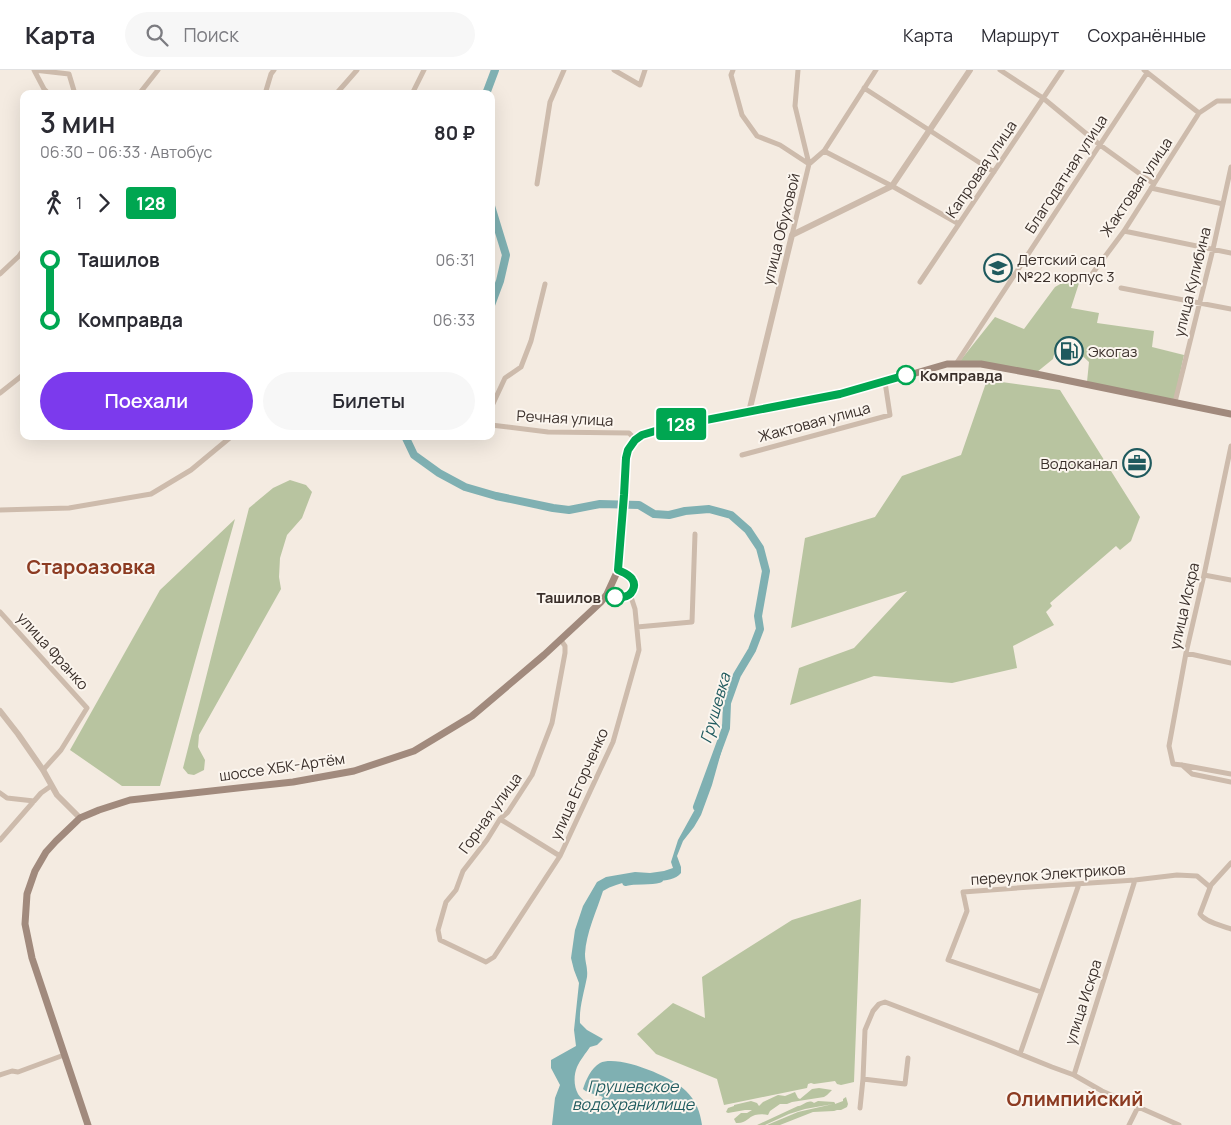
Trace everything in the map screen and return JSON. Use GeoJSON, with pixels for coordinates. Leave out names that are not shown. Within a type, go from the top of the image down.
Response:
{"type":"FeatureCollection","features":[{"type":"Feature","properties":{"kind":"main road"},"geometry":{"type":"LineString","coordinates":[[635,440],[642,435],[665,428],[840,394],[947,364],[981,364],[1231,414]]}},
{"type":"Feature","properties":{"kind":"main road","name":"шоссе ХБК-Артём"},"geometry":{"type":"LineString","coordinates":[[88,1125],[32,958],[25,924],[27,894],[35,871],[46,852],[80,818],[130,800],[293,782],[354,771],[414,751],[472,716],[544,655],[601,602],[607,594],[618,570],[626,458],[628,450],[635,440]]}},
{"type":"Feature","properties":{"kind":"street"},"geometry":{"type":"LineString","coordinates":[[34,70],[71,72],[74,90]]}},
{"type":"Feature","properties":{"kind":"street"},"geometry":{"type":"LineString","coordinates":[[34,70],[45,90]]}},
{"type":"Feature","properties":{"kind":"street"},"geometry":{"type":"LineString","coordinates":[[142,90],[158,70]]}},
{"type":"Feature","properties":{"kind":"street"},"geometry":{"type":"LineString","coordinates":[[266,90],[274,70]]}},
{"type":"Feature","properties":{"kind":"street"},"geometry":{"type":"LineString","coordinates":[[340,90],[357,70]]}},
{"type":"Feature","properties":{"kind":"street"},"geometry":{"type":"LineString","coordinates":[[414,90],[424,70]]}},
{"type":"Feature","properties":{"kind":"street"},"geometry":{"type":"LineString","coordinates":[[537,184],[550,102],[564,70]]}},
{"type":"Feature","properties":{"kind":"street"},"geometry":{"type":"LineString","coordinates":[[614,70],[640,85],[645,70]]}},
{"type":"Feature","properties":{"kind":"street"},"geometry":{"type":"LineString","coordinates":[[733,70],[731,76],[742,114],[758,136],[780,145],[809,164]]}},
{"type":"Feature","properties":{"kind":"street"},"geometry":{"type":"LineString","coordinates":[[798,70],[795,106],[809,164]]}},
{"type":"Feature","properties":{"kind":"street","name":"улица Обуховой"},"geometry":{"type":"LineString","coordinates":[[748,412],[809,164],[824,151],[876,70]]}},
{"type":"Feature","properties":{"kind":"street"},"geometry":{"type":"LineString","coordinates":[[792,235],[892,186],[970,70]]}},
{"type":"Feature","properties":{"kind":"street"},"geometry":{"type":"LineString","coordinates":[[1000,70],[1043,98],[1153,186],[1223,204]]}},
{"type":"Feature","properties":{"kind":"street","name":"Капровая улица"},"geometry":{"type":"LineString","coordinates":[[920,282],[1062,70]]}},
{"type":"Feature","properties":{"kind":"street"},"geometry":{"type":"LineString","coordinates":[[1146,71],[1200,113],[1217,101],[1231,101]]}},
{"type":"Feature","properties":{"kind":"street","name":"Благодатная улица"},"geometry":{"type":"LineString","coordinates":[[956,364],[1100,145],[1146,71]]}},
{"type":"Feature","properties":{"kind":"street"},"geometry":{"type":"LineString","coordinates":[[864,88],[994,172]]}},
{"type":"Feature","properties":{"kind":"street","name":"Жактовая улица"},"geometry":{"type":"LineString","coordinates":[[1092,274],[1124,231],[1200,113]]}},
{"type":"Feature","properties":{"kind":"street"},"geometry":{"type":"LineString","coordinates":[[824,151],[892,186],[959,224]]}},
{"type":"Feature","properties":{"kind":"street","name":"улица Кулибина"},"geometry":{"type":"LineString","coordinates":[[1175,402],[1231,167]]}},
{"type":"Feature","properties":{"kind":"street"},"geometry":{"type":"LineString","coordinates":[[1124,231],[1231,253]]}},
{"type":"Feature","properties":{"kind":"street"},"geometry":{"type":"LineString","coordinates":[[0,274],[20,255]]}},
{"type":"Feature","properties":{"kind":"street"},"geometry":{"type":"LineString","coordinates":[[495,399],[505,378],[521,367],[531,341],[545,284]]}},
{"type":"Feature","properties":{"kind":"street"},"geometry":{"type":"LineString","coordinates":[[1121,288],[1231,309]]}},
{"type":"Feature","properties":{"kind":"street"},"geometry":{"type":"LineString","coordinates":[[0,394],[20,377]]}},
{"type":"Feature","properties":{"kind":"street","name":"Жактовая улица"},"geometry":{"type":"LineString","coordinates":[[742,455],[890,415],[885,382]]}},
{"type":"Feature","properties":{"kind":"street","name":"Речная улица"},"geometry":{"type":"LineString","coordinates":[[495,425],[548,432],[629,433],[635,440]]}},
{"type":"Feature","properties":{"kind":"street"},"geometry":{"type":"LineString","coordinates":[[0,510],[69,508],[151,494],[191,470],[227,440]]}},
{"type":"Feature","properties":{"kind":"street","name":"улица Искра"},"geometry":{"type":"LineString","coordinates":[[1182,765],[1173,764],[1169,746],[1186,653],[1231,446]]}},
{"type":"Feature","properties":{"kind":"street"},"geometry":{"type":"LineString","coordinates":[[637,627],[692,622],[695,534]]}},
{"type":"Feature","properties":{"kind":"street"},"geometry":{"type":"LineString","coordinates":[[607,594],[622,597],[630,594],[634,589],[633,581],[628,575],[618,570]]}},
{"type":"Feature","properties":{"kind":"street"},"geometry":{"type":"LineString","coordinates":[[1204,575],[1231,580]]}},
{"type":"Feature","properties":{"kind":"street","name":"улица Егорченко"},"geometry":{"type":"LineString","coordinates":[[486,962],[494,957],[560,856],[613,742],[639,650],[635,609],[630,594]]}},
{"type":"Feature","properties":{"kind":"street","name":"улица Франко"},"geometry":{"type":"LineString","coordinates":[[0,612],[87,708],[61,750],[43,770]]}},
{"type":"Feature","properties":{"kind":"street","name":"Горная улица"},"geometry":{"type":"LineString","coordinates":[[486,962],[440,940],[438,930],[446,902],[456,890],[463,871],[487,840],[500,819],[508,812],[532,775],[552,723],[565,653],[565,646],[560,639]]}},
{"type":"Feature","properties":{"kind":"street"},"geometry":{"type":"LineString","coordinates":[[1186,653],[1231,663]]}},
{"type":"Feature","properties":{"kind":"street"},"geometry":{"type":"LineString","coordinates":[[0,711],[43,770],[57,795],[80,818]]}},
{"type":"Feature","properties":{"kind":"street"},"geometry":{"type":"LineString","coordinates":[[1182,765],[1231,774]]}},
{"type":"Feature","properties":{"kind":"street"},"geometry":{"type":"LineString","coordinates":[[1182,765],[1192,774],[1231,782]]}},
{"type":"Feature","properties":{"kind":"street"},"geometry":{"type":"LineString","coordinates":[[0,840],[41,793],[51,786]]}},
{"type":"Feature","properties":{"kind":"street"},"geometry":{"type":"LineString","coordinates":[[0,793],[7,798],[34,801]]}},
{"type":"Feature","properties":{"kind":"street"},"geometry":{"type":"LineString","coordinates":[[500,819],[560,856]]}},
{"type":"Feature","properties":{"kind":"street"},"geometry":{"type":"LineString","coordinates":[[1231,863],[1210,887],[1200,914],[1201,917],[1231,928]]}},
{"type":"Feature","properties":{"kind":"street","name":"переулок Электриков"},"geometry":{"type":"LineString","coordinates":[[1041,992],[948,960],[967,911],[963,892],[1135,880],[1177,875],[1197,876],[1210,887]]}},
{"type":"Feature","properties":{"kind":"street","name":"улица Искра"},"geometry":{"type":"LineString","coordinates":[[1074,1075],[1135,880]]}},
{"type":"Feature","properties":{"kind":"street"},"geometry":{"type":"LineString","coordinates":[[1020,1054],[1079,884]]}},
{"type":"Feature","properties":{"kind":"street"},"geometry":{"type":"LineString","coordinates":[[860,1108],[865,1030],[873,1011],[879,1004],[885,1002],[1074,1075],[1102,1092],[1179,1125]]}},
{"type":"Feature","properties":{"kind":"street"},"geometry":{"type":"LineString","coordinates":[[0,1075],[12,1071],[18,1072],[64,1055]]}},
{"type":"Feature","properties":{"kind":"street"},"geometry":{"type":"LineString","coordinates":[[863,1079],[905,1084],[908,1058]]}},
{"type":"Feature","properties":{"kind":"street"},"geometry":{"type":"LineString","coordinates":[[1129,1125],[1138,1108]]}},
{"type":"Feature","properties":{"kind":"green space"},"geometry":{"type":"Polygon","coordinates":[[[1069,279],[1080,280],[1071,308],[1099,313],[1097,323],[1154,331],[1152,347],[1184,355],[1174,401],[1087,382],[1089,362],[1074,348],[1056,346],[1053,359],[1037,372],[960,361],[995,317],[1024,329],[1055,287],[1069,279]]]}},
{"type":"Feature","properties":{"kind":"green space"},"geometry":{"type":"Polygon","coordinates":[[[987,380],[1060,390],[1140,517],[1131,541],[1120,550],[1116,546],[1050,603],[1052,606],[1046,612],[1054,625],[1013,646],[1017,668],[952,683],[874,676],[790,705],[799,668],[854,648],[907,591],[791,628],[805,538],[875,517],[902,476],[961,455],[987,380]]]}},
{"type":"Feature","properties":{"kind":"green space"},"geometry":{"type":"Polygon","coordinates":[[[290,480],[306,485],[312,492],[302,518],[287,535],[280,558],[279,577],[281,589],[199,735],[198,747],[205,760],[204,770],[194,775],[188,774],[183,768],[249,508],[273,488],[290,480]]]}},
{"type":"Feature","properties":{"kind":"green space"},"geometry":{"type":"Polygon","coordinates":[[[235,519],[160,786],[122,786],[70,750],[160,590],[235,519]]]}},
{"type":"Feature","properties":{"kind":"green space"},"geometry":{"type":"Polygon","coordinates":[[[861,899],[854,1082],[841,1085],[835,1081],[811,1083],[808,1084],[807,1088],[724,1105],[717,1079],[656,1054],[637,1034],[673,1003],[705,1018],[702,977],[792,920],[861,899]]]}},
{"type":"Feature","properties":{"kind":"green space"},"geometry":{"type":"Polygon","coordinates":[[[812,1089],[832,1090],[824,1097],[780,1104],[770,1111],[768,1115],[755,1115],[742,1122],[736,1123],[734,1119],[741,1113],[747,1113],[752,1110],[726,1112],[728,1108],[734,1105],[751,1101],[759,1106],[778,1095],[785,1096],[795,1092],[800,1099],[812,1089]]]}},
{"type":"Feature","properties":{"kind":"green space"},"geometry":{"type":"Polygon","coordinates":[[[846,1097],[847,1107],[841,1110],[813,1112],[780,1125],[767,1125],[798,1112],[833,1104],[805,1109],[765,1125],[757,1125],[809,1102],[834,1102],[835,1104],[843,1101],[846,1097]]]}},
{"type":"Feature","properties":{"kind":"water","name":"Грушевское водохранилище"},"geometry":{"type":"Polygon","coordinates":[[[722,724],[726,728],[724,742],[712,785],[701,815],[683,841],[677,856],[681,873],[676,877],[664,880],[630,881],[603,891],[586,946],[587,977],[581,1006],[580,1023],[587,1030],[603,1039],[597,1045],[590,1047],[578,1064],[575,1072],[575,1083],[578,1093],[585,1101],[594,1103],[601,1101],[603,1097],[583,1089],[591,1071],[597,1065],[608,1061],[632,1064],[645,1068],[670,1079],[686,1091],[697,1106],[702,1125],[552,1125],[555,1098],[560,1085],[551,1068],[551,1060],[576,1046],[574,1030],[579,983],[571,958],[575,930],[583,906],[597,882],[606,877],[635,872],[650,873],[673,868],[671,862],[678,840],[699,802],[720,743],[722,724]]]}},
{"type":"Feature","properties":{"kind":"waterway","name":"Грушевка"},"geometry":{"type":"LineString","coordinates":[[488,90],[495,70]]}},
{"type":"Feature","properties":{"kind":"waterway","name":"Грушевка"},"geometry":{"type":"LineString","coordinates":[[495,219],[506,255],[495,294]]}},
{"type":"Feature","properties":{"kind":"waterway","name":"Грушевка"},"geometry":{"type":"LineString","coordinates":[[407,440],[414,455],[439,473],[465,487],[496,496],[569,510],[600,504],[639,505],[654,514],[669,515],[685,511],[709,509],[731,515],[748,530],[760,548],[766,571],[758,616],[760,629],[752,650],[737,675],[727,703],[726,728],[697,807]]}},
{"type":"Feature","properties":{"kind":"waterway","name":"Грушевка"},"geometry":{"type":"LineString","coordinates":[[626,882],[659,879]]}},
{"type":"Feature","properties":{"kind":"bus line","name":"128"},"geometry":{"type":"LineString","coordinates":[[615,597],[628,596],[634,587],[631,577],[618,570],[626,458],[628,450],[635,440],[642,435],[665,428],[840,394],[906,375]]}},
{"type":"Feature","properties":{"kind":"place","name":"Детский сад №22 корпус 3"},"geometry":{"type":"Point","coordinates":[998,268]}},
{"type":"Feature","properties":{"kind":"place","name":"Экогаз"},"geometry":{"type":"Point","coordinates":[1069,351]}},
{"type":"Feature","properties":{"kind":"place","name":"Комправда"},"geometry":{"type":"Point","coordinates":[906,375]}},
{"type":"Feature","properties":{"kind":"place","name":"Водоканал"},"geometry":{"type":"Point","coordinates":[1137,463]}},
{"type":"Feature","properties":{"kind":"place","name":"Ташилов"},"geometry":{"type":"Point","coordinates":[615,597]}},
{"type":"Feature","properties":{"kind":"district","name":"Староазовка"},"geometry":{"type":"Point","coordinates":[91,566]}},
{"type":"Feature","properties":{"kind":"district","name":"Олимпийский"},"geometry":{"type":"Point","coordinates":[1075,1098]}}]}
